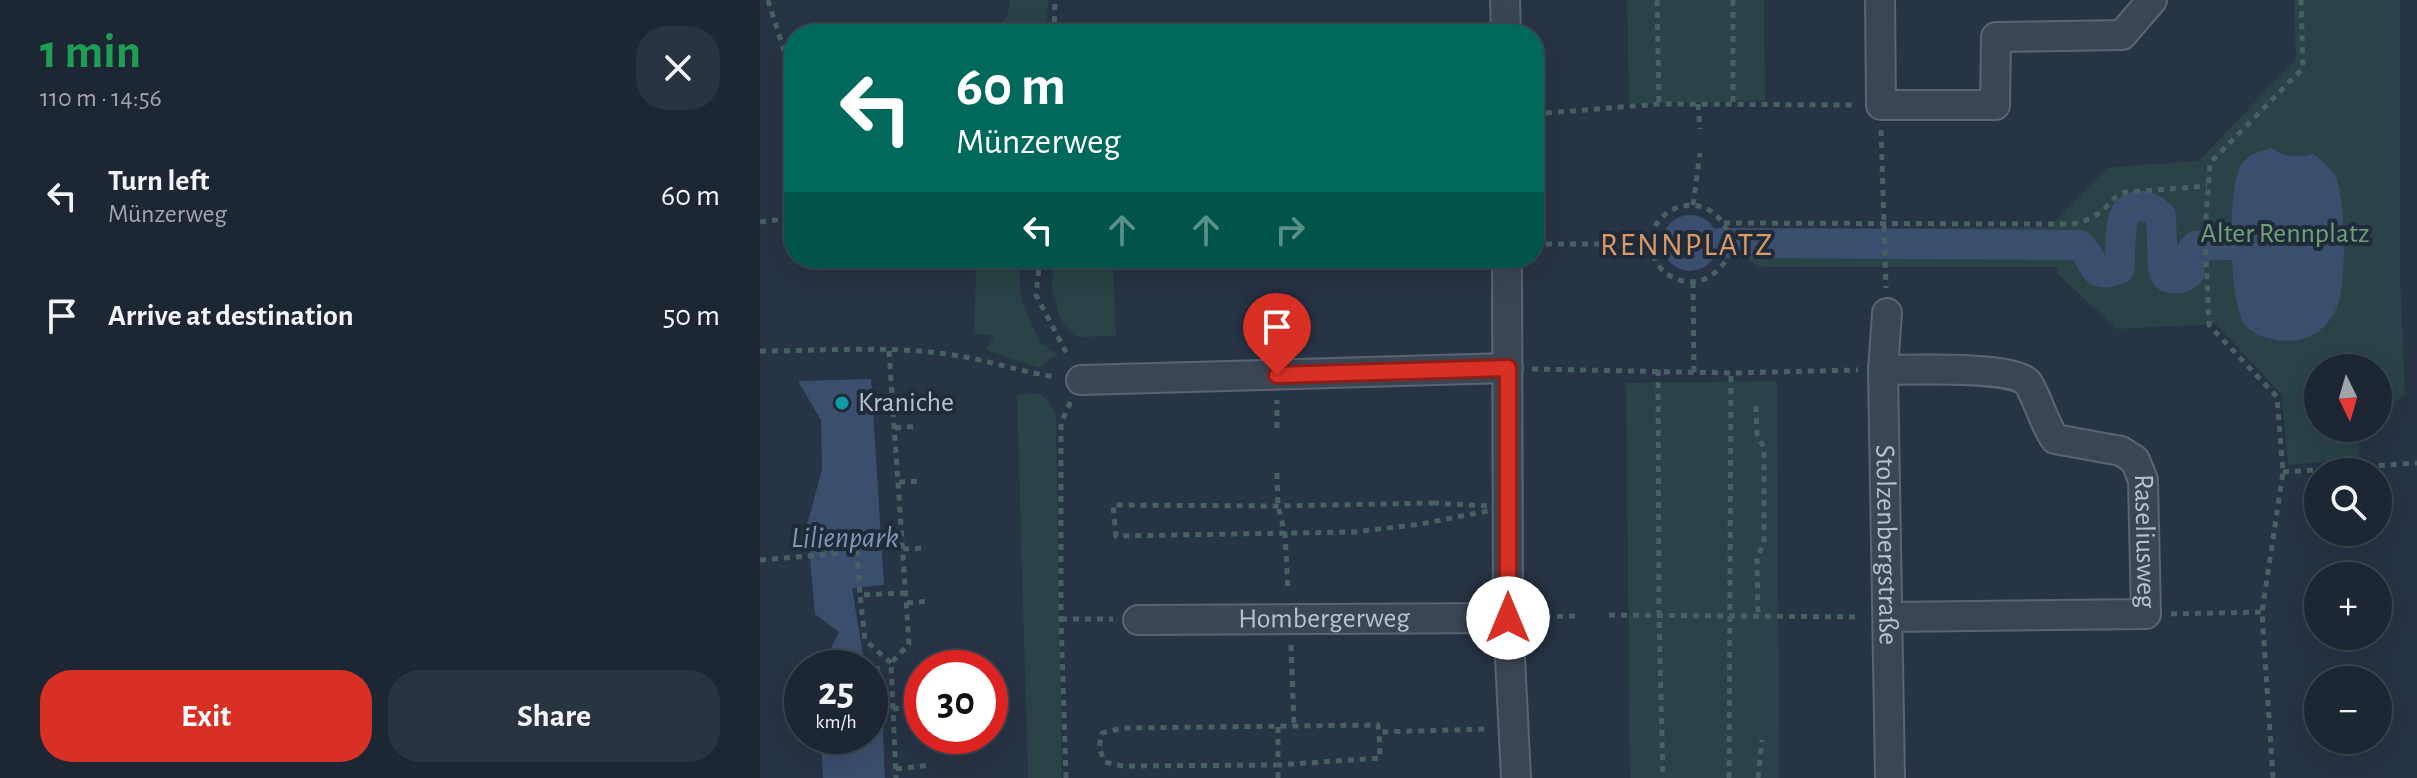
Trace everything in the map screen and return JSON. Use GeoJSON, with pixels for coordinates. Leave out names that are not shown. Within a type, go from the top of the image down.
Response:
{"type":"FeatureCollection","features":[{"type":"Feature","properties":{"kind":"street"},"geometry":{"type":"LineString","coordinates":[[1505,0],[1506,24]]}},
{"type":"Feature","properties":{"kind":"street"},"geometry":{"type":"LineString","coordinates":[[1880,0],[1881,105],[1995,105],[1996,37],[2122,35],[2152,0]]}},
{"type":"Feature","properties":{"kind":"street"},"geometry":{"type":"LineString","coordinates":[[1507,268],[1508,618],[1516,778]]}},
{"type":"Feature","properties":{"kind":"street","name":"Stolzenbergstraße"},"geometry":{"type":"LineString","coordinates":[[1887,313],[1883,370],[1890,778]]}},
{"type":"Feature","properties":{"kind":"street"},"geometry":{"type":"LineString","coordinates":[[1081,380],[1508,368]]}},
{"type":"Feature","properties":{"kind":"street","name":"Raseliusweg"},"geometry":{"type":"LineString","coordinates":[[1883,370],[2008,372],[2027,382],[2055,439],[2121,451],[2135,460],[2143,480],[2146,614],[1889,617]]}},
{"type":"Feature","properties":{"kind":"street","name":"Hombergerweg"},"geometry":{"type":"LineString","coordinates":[[1138,620],[1508,618]]}},
{"type":"Feature","properties":{"kind":"path"},"geometry":{"type":"LineString","coordinates":[[768,0],[784,50]]}},
{"type":"Feature","properties":{"kind":"path"},"geometry":{"type":"LineString","coordinates":[[1054,24],[1055,0]]}},
{"type":"Feature","properties":{"kind":"path"},"geometry":{"type":"LineString","coordinates":[[1657,0],[1659,104]]}},
{"type":"Feature","properties":{"kind":"path"},"geometry":{"type":"LineString","coordinates":[[1733,0],[1733,103]]}},
{"type":"Feature","properties":{"kind":"path"},"geometry":{"type":"LineString","coordinates":[[2273,778],[2262,612],[2283,472],[2277,397],[2209,325],[2205,231],[2210,163],[2303,68],[2301,0]]}},
{"type":"Feature","properties":{"kind":"path"},"geometry":{"type":"LineString","coordinates":[[1544,113],[1659,104],[1881,105],[1885,267]]}},
{"type":"Feature","properties":{"kind":"path"},"geometry":{"type":"LineString","coordinates":[[1698,104],[1700,129]]}},
{"type":"Feature","properties":{"kind":"path"},"geometry":{"type":"LineString","coordinates":[[1693,205],[1700,153]]}},
{"type":"Feature","properties":{"kind":"path"},"geometry":{"type":"LineString","coordinates":[[1724,223],[2073,224],[2089,220],[2116,195],[2207,186]]}},
{"type":"Feature","properties":{"kind":"path"},"geometry":{"type":"LineString","coordinates":[[1725,262],[1706,279],[1693,282],[1668,276],[1653,256],[1651,244],[1659,219],[1680,206],[1693,205],[1713,211],[1724,223],[1729,235]]}},
{"type":"Feature","properties":{"kind":"path"},"geometry":{"type":"LineString","coordinates":[[760,222],[784,219]]}},
{"type":"Feature","properties":{"kind":"path"},"geometry":{"type":"LineString","coordinates":[[1544,244],[1651,244]]}},
{"type":"Feature","properties":{"kind":"path"},"geometry":{"type":"LineString","coordinates":[[1039,268],[1036,295],[1081,380]]}},
{"type":"Feature","properties":{"kind":"path"},"geometry":{"type":"LineString","coordinates":[[1693,282],[1694,372]]}},
{"type":"Feature","properties":{"kind":"path"},"geometry":{"type":"LineString","coordinates":[[760,351],[951,354],[1026,373],[1081,380]]}},
{"type":"Feature","properties":{"kind":"path"},"geometry":{"type":"LineString","coordinates":[[889,351],[909,644],[891,663],[896,778]]}},
{"type":"Feature","properties":{"kind":"path"},"geometry":{"type":"LineString","coordinates":[[1508,368],[1731,373],[1883,370]]}},
{"type":"Feature","properties":{"kind":"path"},"geometry":{"type":"LineString","coordinates":[[1658,370],[1663,778]]}},
{"type":"Feature","properties":{"kind":"path"},"geometry":{"type":"LineString","coordinates":[[1729,778],[1731,373]]}},
{"type":"Feature","properties":{"kind":"path"},"geometry":{"type":"LineString","coordinates":[[1066,778],[1061,619],[1061,423],[1081,380]]}},
{"type":"Feature","properties":{"kind":"path"},"geometry":{"type":"LineString","coordinates":[[1756,406],[1757,434],[1764,448],[1764,545],[1757,556],[1758,617]]}},
{"type":"Feature","properties":{"kind":"path"},"geometry":{"type":"LineString","coordinates":[[895,428],[918,426]]}},
{"type":"Feature","properties":{"kind":"path"},"geometry":{"type":"LineString","coordinates":[[2283,472],[2417,463]]}},
{"type":"Feature","properties":{"kind":"path"},"geometry":{"type":"LineString","coordinates":[[1277,473],[1278,506],[1285,534]]}},
{"type":"Feature","properties":{"kind":"path"},"geometry":{"type":"LineString","coordinates":[[898,482],[922,481]]}},
{"type":"Feature","properties":{"kind":"path"},"geometry":{"type":"LineString","coordinates":[[1433,503],[1508,507],[1421,524],[1355,532],[1116,536],[1113,505],[1433,503]]}},
{"type":"Feature","properties":{"kind":"path"},"geometry":{"type":"LineString","coordinates":[[903,549],[926,548]]}},
{"type":"Feature","properties":{"kind":"path"},"geometry":{"type":"LineString","coordinates":[[760,560],[857,552],[865,640],[891,663]]}},
{"type":"Feature","properties":{"kind":"path"},"geometry":{"type":"LineString","coordinates":[[860,595],[907,593]]}},
{"type":"Feature","properties":{"kind":"path"},"geometry":{"type":"LineString","coordinates":[[907,603],[929,601]]}},
{"type":"Feature","properties":{"kind":"path"},"geometry":{"type":"LineString","coordinates":[[2146,614],[2262,612]]}},
{"type":"Feature","properties":{"kind":"path"},"geometry":{"type":"LineString","coordinates":[[1609,615],[1889,617]]}},
{"type":"Feature","properties":{"kind":"path"},"geometry":{"type":"LineString","coordinates":[[1508,618],[1576,616]]}},
{"type":"Feature","properties":{"kind":"path"},"geometry":{"type":"LineString","coordinates":[[1061,619],[1138,620]]}},
{"type":"Feature","properties":{"kind":"path"},"geometry":{"type":"LineString","coordinates":[[893,709],[904,707]]}},
{"type":"Feature","properties":{"kind":"path"},"geometry":{"type":"LineString","coordinates":[[1378,725],[1380,758],[1278,765],[1123,766],[1105,762],[1099,748],[1102,733],[1110,729],[1278,727],[1378,725]]}},
{"type":"Feature","properties":{"kind":"path"},"geometry":{"type":"LineString","coordinates":[[1278,727],[1278,778]]}},
{"type":"Feature","properties":{"kind":"path"},"geometry":{"type":"LineString","coordinates":[[1379,732],[1514,729]]}},
{"type":"Feature","properties":{"kind":"path"},"geometry":{"type":"LineString","coordinates":[[1758,778],[1762,740]]}},
{"type":"Feature","properties":{"kind":"path"},"geometry":{"type":"LineString","coordinates":[[896,769],[931,765]]}},
{"type":"Feature","properties":{"kind":"green space"},"geometry":{"type":"Polygon","coordinates":[[[1010,0],[1048,0],[1047,24],[1000,24],[1008,14],[1010,0]]]}},
{"type":"Feature","properties":{"kind":"green space"},"geometry":{"type":"Polygon","coordinates":[[[1627,0],[1764,0],[1765,101],[1629,104],[1627,0]]]}},
{"type":"Feature","properties":{"kind":"green space","name":"Alter Rennplatz"},"geometry":{"type":"Polygon","coordinates":[[[2294,0],[2400,0],[2400,274],[2405,395],[2392,405],[2392,354],[2304,354],[2304,442],[2359,442],[2360,458],[2304,458],[2304,464],[2288,465],[2282,395],[2216,324],[2117,329],[2059,275],[2056,267],[1763,267],[1749,262],[1748,236],[1761,229],[2049,227],[2110,167],[2198,161],[2296,60],[2294,0]]]}},
{"type":"Feature","properties":{"kind":"green space"},"geometry":{"type":"Polygon","coordinates":[[[1019,268],[1022,302],[1040,342],[1057,354],[1039,368],[986,350],[994,336],[974,334],[976,270],[1019,268]]]}},
{"type":"Feature","properties":{"kind":"green space"},"geometry":{"type":"Polygon","coordinates":[[[1053,268],[1113,268],[1116,336],[1078,337],[1061,322],[1052,287],[1053,268]]]}},
{"type":"Feature","properties":{"kind":"green space"},"geometry":{"type":"Polygon","coordinates":[[[1777,381],[1779,778],[1630,778],[1626,383],[1777,381]]]}},
{"type":"Feature","properties":{"kind":"green space"},"geometry":{"type":"Polygon","coordinates":[[[1040,393],[1053,408],[1056,417],[1062,778],[1028,778],[1017,395],[1040,393]]]}},
{"type":"Feature","properties":{"kind":"water"},"geometry":{"type":"Polygon","coordinates":[[[2271,148],[2291,156],[2313,154],[2328,166],[2339,186],[2344,261],[2340,296],[2328,322],[2303,339],[2273,339],[2251,331],[2240,315],[2236,296],[2232,221],[2236,177],[2247,158],[2271,148]]]}},
{"type":"Feature","properties":{"kind":"water"},"geometry":{"type":"Polygon","coordinates":[[[1690,215],[1710,223],[1718,243],[1710,263],[1690,271],[1670,263],[1662,243],[1670,223],[1690,215]]]}},
{"type":"Feature","properties":{"kind":"water","name":"Lilienpark"},"geometry":{"type":"Polygon","coordinates":[[[871,379],[884,585],[852,588],[862,650],[830,650],[839,632],[815,614],[807,525],[822,469],[821,420],[798,381],[871,379]]]}},
{"type":"Feature","properties":{"kind":"water","name":"Lilienpark"},"geometry":{"type":"Polygon","coordinates":[[[822,754],[884,754],[885,778],[823,778],[822,754]]]}},
{"type":"Feature","properties":{"kind":"waterway"},"geometry":{"type":"LineString","coordinates":[[1718,243],[2079,245],[2097,271],[2102,273],[2119,269],[2122,222],[2130,208],[2142,206],[2151,208],[2161,216],[2163,268],[2167,277],[2179,278],[2189,273],[2192,250],[2196,246],[2232,245]]}},
{"type":"Feature","properties":{"kind":"place","name":"Kraniche"},"geometry":{"type":"Point","coordinates":[842,403]}},
{"type":"Feature","properties":{"kind":"district","name":"RENNPLATZ"},"geometry":{"type":"Point","coordinates":[1687,245]}},
{"type":"Feature","properties":{"kind":"route"},"geometry":{"type":"LineString","coordinates":[[1277,375],[1508,368],[1508,618]]}}]}
